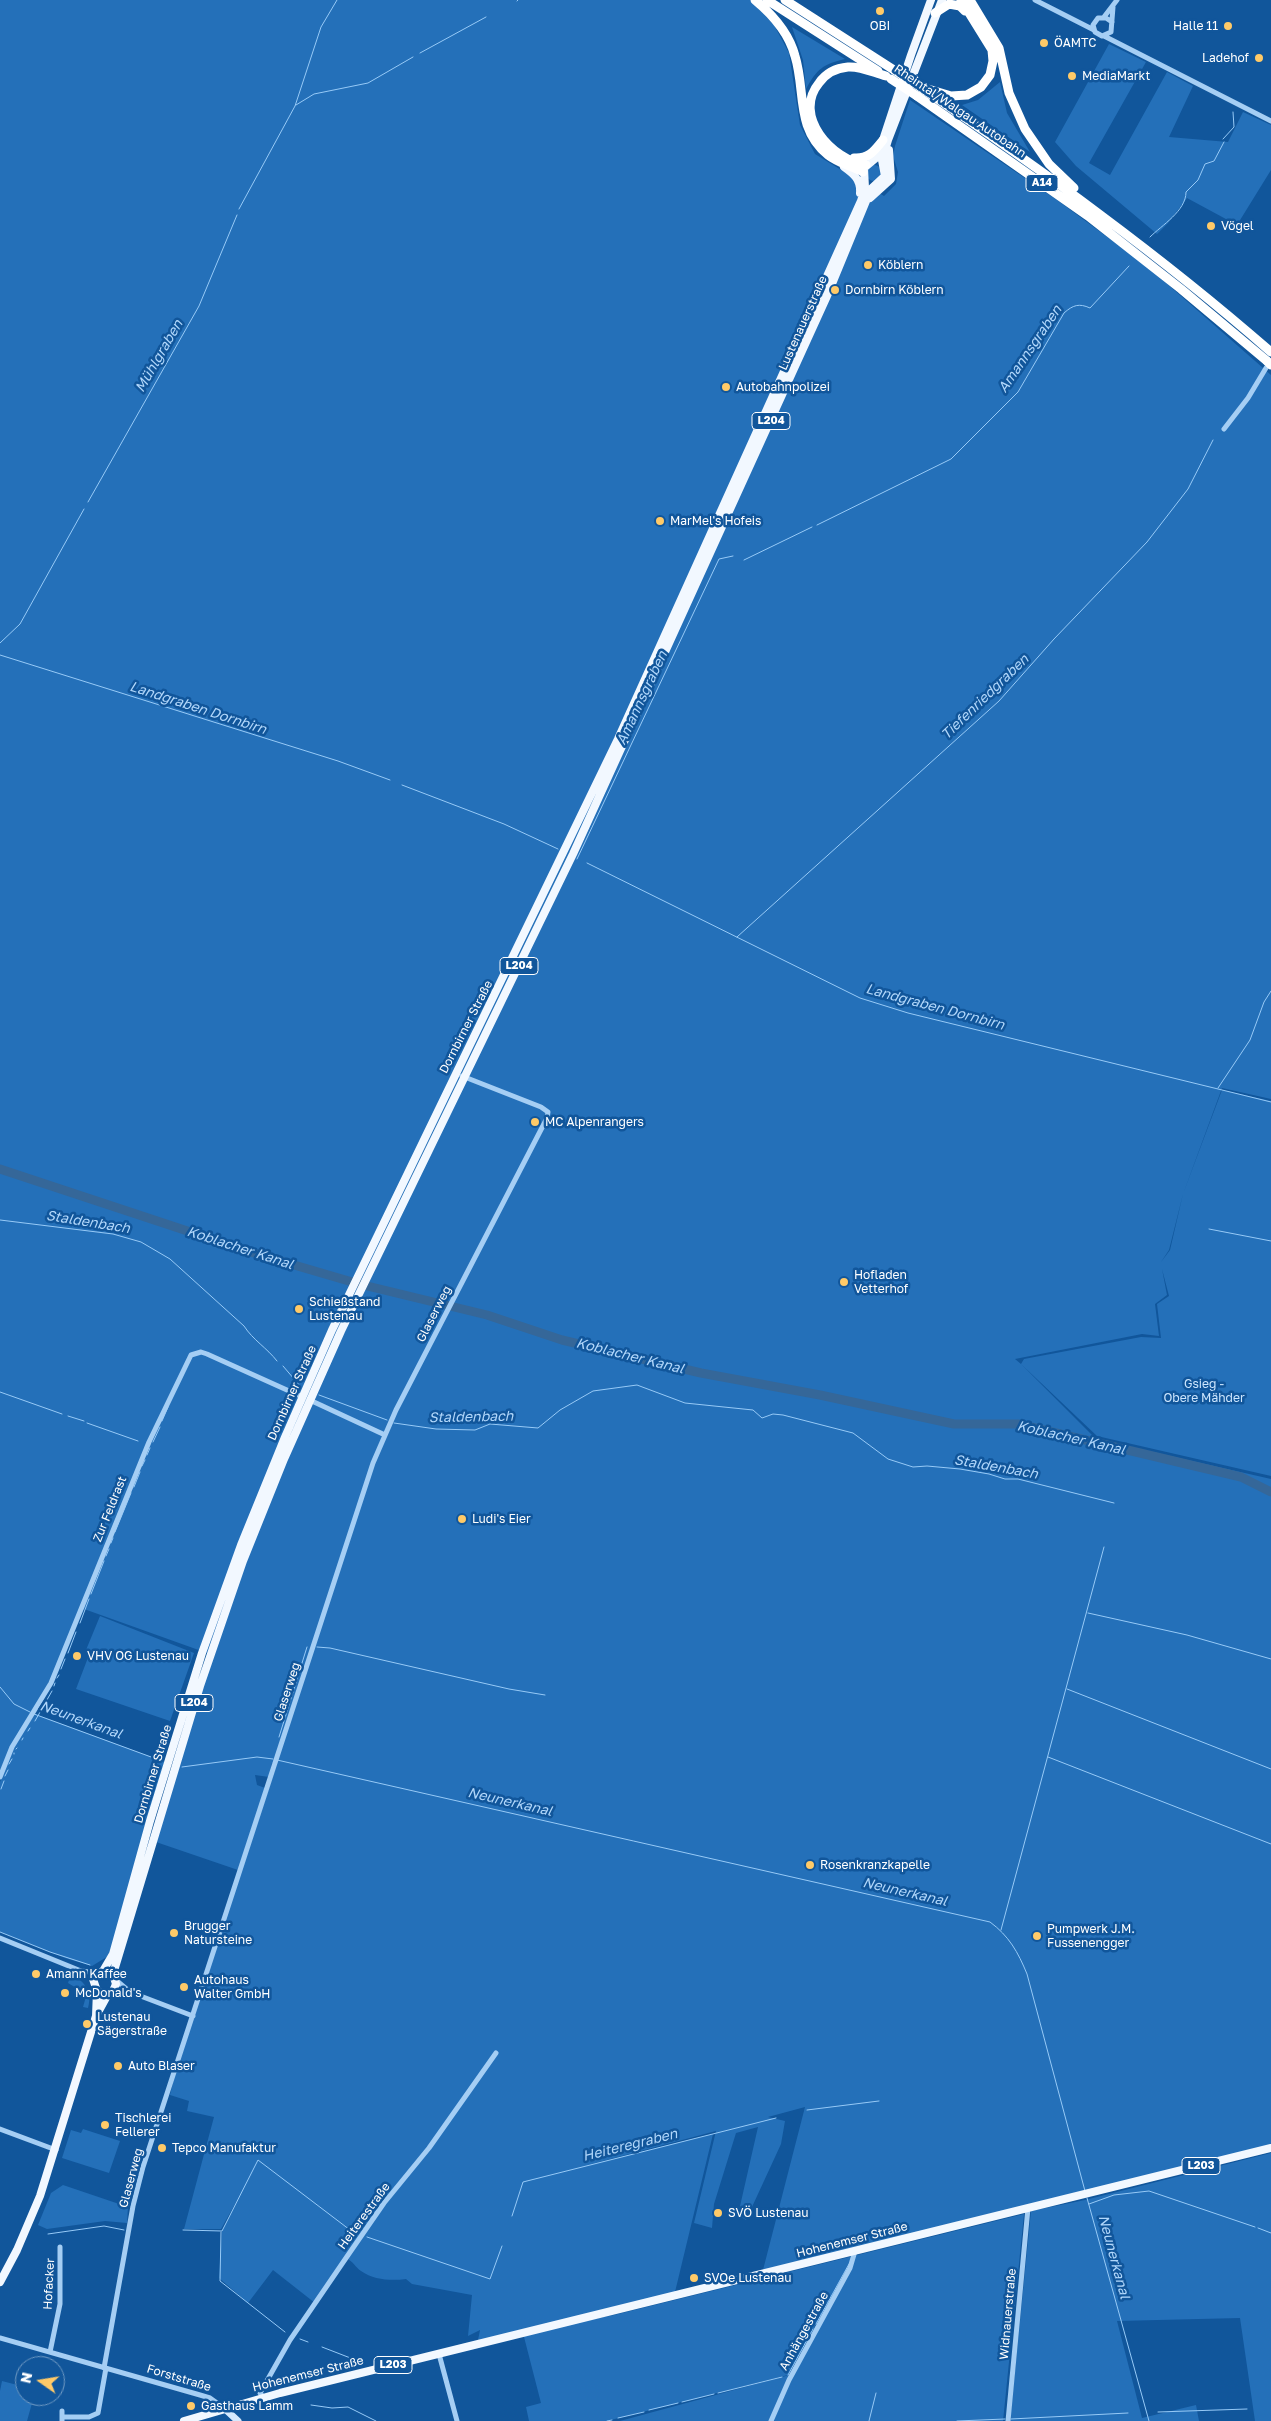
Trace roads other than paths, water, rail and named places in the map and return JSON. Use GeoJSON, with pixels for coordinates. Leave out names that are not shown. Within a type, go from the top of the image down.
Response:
{"type":"FeatureCollection","features":[{"type":"Feature","properties":{"kind":"highway"},"geometry":{"type":"LineString","coordinates":[[756,0],[783,29],[790,41],[798,68],[806,113],[810,123],[842,160],[850,161],[867,169]]}},
{"type":"Feature","properties":{"kind":"highway","name":"Rheintal/Walgau Autobahn"},"geometry":{"type":"LineString","coordinates":[[768,0],[919,92],[1084,202],[1201,292],[1271,352]]}},
{"type":"Feature","properties":{"kind":"highway","name":"Rheintal/Walgau Autobahn"},"geometry":{"type":"LineString","coordinates":[[785,0],[890,75]]}},
{"type":"Feature","properties":{"kind":"highway"},"geometry":{"type":"LineString","coordinates":[[919,92],[952,96],[974,92],[990,75],[996,51],[961,0]]}},
{"type":"Feature","properties":{"kind":"highway"},"geometry":{"type":"LineString","coordinates":[[970,0],[996,51],[1009,93],[1024,129],[1049,164],[1077,190],[1084,202]]}},
{"type":"Feature","properties":{"kind":"highway"},"geometry":{"type":"LineString","coordinates":[[935,13],[949,4],[955,4],[970,14]]}},
{"type":"Feature","properties":{"kind":"highway"},"geometry":{"type":"LineString","coordinates":[[806,113],[816,87],[830,72],[838,69],[860,68],[890,75]]}},
{"type":"Feature","properties":{"kind":"highway","name":"Rheintal/Walgau Autobahn"},"geometry":{"type":"LineString","coordinates":[[919,92],[1096,222],[1181,288],[1268,365]]}},
{"type":"Feature","properties":{"kind":"highway"},"geometry":{"type":"LineString","coordinates":[[842,160],[863,158],[875,151],[883,140]]}},
{"type":"Feature","properties":{"kind":"main road"},"geometry":{"type":"LineString","coordinates":[[924,16],[926,0]]}},
{"type":"Feature","properties":{"kind":"main road","name":"Lustenauerstraße"},"geometry":{"type":"LineString","coordinates":[[861,208],[867,169],[883,140],[931,0]]}},
{"type":"Feature","properties":{"kind":"main road","name":"Lustenauerstraße"},"geometry":{"type":"LineString","coordinates":[[569,852],[715,545],[861,208],[871,189],[885,176],[882,165],[888,140],[935,13],[942,0]]}},
{"type":"Feature","properties":{"kind":"main road","name":"L204"},"geometry":{"type":"LineString","coordinates":[[861,208],[872,195],[891,179],[888,154],[892,133]]}},
{"type":"Feature","properties":{"kind":"main road","name":"L204"},"geometry":{"type":"LineString","coordinates":[[842,160],[859,181],[861,208]]}},
{"type":"Feature","properties":{"kind":"main road"},"geometry":{"type":"LineString","coordinates":[[877,184],[870,184],[867,169],[882,165]]}},
{"type":"Feature","properties":{"kind":"main road","name":"Dornbirner Straße"},"geometry":{"type":"LineString","coordinates":[[368,1266],[456,1073],[569,852]]}},
{"type":"Feature","properties":{"kind":"main road","name":"Dornbirner Straße"},"geometry":{"type":"LineString","coordinates":[[96,2016],[97,1991],[93,1982],[113,1954],[177,1731],[240,1545],[299,1404],[465,1077],[569,852]]}},
{"type":"Feature","properties":{"kind":"main road","name":"Dornbirner Straße"},"geometry":{"type":"LineString","coordinates":[[0,2282],[30,2223],[56,2150],[96,2016],[110,1992],[189,1720],[234,1586],[286,1452],[353,1295]]}},
{"type":"Feature","properties":{"kind":"main road"},"geometry":{"type":"LineString","coordinates":[[100,1972],[115,1977]]}},
{"type":"Feature","properties":{"kind":"main road"},"geometry":{"type":"LineString","coordinates":[[97,1991],[110,1992]]}},
{"type":"Feature","properties":{"kind":"main road","name":"Hohenemser Straße"},"geometry":{"type":"LineString","coordinates":[[184,2421],[263,2397],[1271,2148]]}},
{"type":"Feature","properties":{"kind":"street"},"geometry":{"type":"LineString","coordinates":[[1035,0],[1094,30],[1097,34],[1119,43],[1271,121]]}},
{"type":"Feature","properties":{"kind":"street"},"geometry":{"type":"LineString","coordinates":[[1079,23],[1094,22],[1104,17],[1117,0]]}},
{"type":"Feature","properties":{"kind":"street"},"geometry":{"type":"LineString","coordinates":[[1113,7],[1112,30],[1119,43]]}},
{"type":"Feature","properties":{"kind":"street"},"geometry":{"type":"LineString","coordinates":[[1104,17],[1112,22]]}},
{"type":"Feature","properties":{"kind":"street"},"geometry":{"type":"LineString","coordinates":[[1094,22],[1094,30]]}},
{"type":"Feature","properties":{"kind":"street"},"geometry":{"type":"LineString","coordinates":[[1104,36],[1112,30]]}},
{"type":"Feature","properties":{"kind":"street"},"geometry":{"type":"LineString","coordinates":[[1224,429],[1248,398],[1268,365]]}},
{"type":"Feature","properties":{"kind":"street"},"geometry":{"type":"LineString","coordinates":[[456,1073],[465,1077]]}},
{"type":"Feature","properties":{"kind":"street","name":"Glaserweg"},"geometry":{"type":"LineString","coordinates":[[105,2368],[137,2192],[368,1479],[385,1435],[548,1112],[542,1107],[465,1077]]}},
{"type":"Feature","properties":{"kind":"street","name":"Zur Feldrast"},"geometry":{"type":"LineString","coordinates":[[0,1777],[12,1747],[51,1682],[142,1458],[191,1355],[201,1352],[207,1354],[298,1394]]}},
{"type":"Feature","properties":{"kind":"street"},"geometry":{"type":"LineString","coordinates":[[314,1402],[385,1435]]}},
{"type":"Feature","properties":{"kind":"street"},"geometry":{"type":"LineString","coordinates":[[0,1938],[82,1971],[100,1972]]}},
{"type":"Feature","properties":{"kind":"street"},"geometry":{"type":"LineString","coordinates":[[82,1971],[93,1982]]}},
{"type":"Feature","properties":{"kind":"street"},"geometry":{"type":"LineString","coordinates":[[115,1977],[130,1992]]}},
{"type":"Feature","properties":{"kind":"street"},"geometry":{"type":"LineString","coordinates":[[110,1992],[130,1992],[193,2016]]}},
{"type":"Feature","properties":{"kind":"street","name":"Heiterestraße"},"geometry":{"type":"LineString","coordinates":[[263,2397],[260,2393],[293,2334],[384,2203],[430,2148],[496,2053]]}},
{"type":"Feature","properties":{"kind":"street"},"geometry":{"type":"LineString","coordinates":[[0,2129],[56,2150]]}},
{"type":"Feature","properties":{"kind":"street","name":"Widnauerstraße"},"geometry":{"type":"LineString","coordinates":[[1008,2421],[1028,2208]]}},
{"type":"Feature","properties":{"kind":"street","name":"Hofacker"},"geometry":{"type":"LineString","coordinates":[[50,2352],[60,2304],[60,2247]]}},
{"type":"Feature","properties":{"kind":"street","name":"Anhängestraße"},"geometry":{"type":"LineString","coordinates":[[771,2421],[789,2380],[850,2268],[856,2251]]}},
{"type":"Feature","properties":{"kind":"street","name":"Forststraße"},"geometry":{"type":"LineString","coordinates":[[0,2338],[210,2398],[238,2421]]}},
{"type":"Feature","properties":{"kind":"street"},"geometry":{"type":"LineString","coordinates":[[439,2354],[457,2421]]}},
{"type":"Feature","properties":{"kind":"street"},"geometry":{"type":"LineString","coordinates":[[62,2411],[62,2419],[96,2415],[100,2408],[105,2368]]}},
{"type":"Feature","properties":{"kind":"waterway","name":"Mühlgraben"},"geometry":{"type":"LineString","coordinates":[[239,209],[295,106],[321,27],[337,0]]}},
{"type":"Feature","properties":{"kind":"waterway"},"geometry":{"type":"LineString","coordinates":[[420,53],[486,17]]}},
{"type":"Feature","properties":{"kind":"waterway"},"geometry":{"type":"LineString","coordinates":[[296,105],[314,94],[368,83],[413,57]]}},
{"type":"Feature","properties":{"kind":"waterway"},"geometry":{"type":"LineString","coordinates":[[1223,139],[1234,127],[1233,112]]}},
{"type":"Feature","properties":{"kind":"waterway"},"geometry":{"type":"LineString","coordinates":[[1150,237],[1178,211],[1185,199],[1186,192],[1198,180],[1205,164],[1214,161],[1224,142]]}},
{"type":"Feature","properties":{"kind":"waterway","name":"Mühlgraben"},"geometry":{"type":"LineString","coordinates":[[88,502],[199,306],[237,215]]}},
{"type":"Feature","properties":{"kind":"waterway","name":"Amannsgraben"},"geometry":{"type":"LineString","coordinates":[[817,525],[951,459],[1018,392],[1064,313],[1076,306],[1090,308],[1129,266]]}},
{"type":"Feature","properties":{"kind":"waterway","name":"Tiefenriedgraben"},"geometry":{"type":"LineString","coordinates":[[737,937],[999,701],[1054,639],[1147,542],[1188,489],[1213,440]]}},
{"type":"Feature","properties":{"kind":"waterway","name":"Mühlgraben"},"geometry":{"type":"LineString","coordinates":[[0,643],[20,624],[84,509]]}},
{"type":"Feature","properties":{"kind":"waterway","name":"Amannsgraben"},"geometry":{"type":"LineString","coordinates":[[744,560],[812,527]]}},
{"type":"Feature","properties":{"kind":"waterway","name":"Amannsgraben"},"geometry":{"type":"LineString","coordinates":[[577,859],[719,559],[733,556]]}},
{"type":"Feature","properties":{"kind":"waterway","name":"Landgraben Dornbirn"},"geometry":{"type":"LineString","coordinates":[[0,655],[338,761],[390,780]]}},
{"type":"Feature","properties":{"kind":"waterway","name":"Landgraben Dornbirn"},"geometry":{"type":"LineString","coordinates":[[402,785],[504,824],[558,849]]}},
{"type":"Feature","properties":{"kind":"waterway","name":"Landgraben Dornbirn"},"geometry":{"type":"LineString","coordinates":[[587,863],[860,998],[908,1013],[1271,1102]]}},
{"type":"Feature","properties":{"kind":"waterway"},"geometry":{"type":"LineString","coordinates":[[1218,1088],[1250,1040],[1264,1002],[1271,991]]}},
{"type":"Feature","properties":{"kind":"waterway","name":"Koblacher Kanal"},"geometry":{"type":"LineString","coordinates":[[0,1169],[260,1255],[359,1284],[487,1315],[562,1340],[701,1373],[820,1395],[954,1424],[1018,1424],[1241,1477],[1271,1492]]}},
{"type":"Feature","properties":{"kind":"waterway","name":"Staldenbach"},"geometry":{"type":"LineString","coordinates":[[0,1220],[113,1234],[141,1242],[170,1259],[244,1326],[277,1361]]}},
{"type":"Feature","properties":{"kind":"waterway"},"geometry":{"type":"LineString","coordinates":[[1209,1229],[1271,1241]]}},
{"type":"Feature","properties":{"kind":"waterway","name":"Staldenbach"},"geometry":{"type":"LineString","coordinates":[[283,1366],[300,1386]]}},
{"type":"Feature","properties":{"kind":"waterway","name":"Staldenbach"},"geometry":{"type":"LineString","coordinates":[[394,1423],[436,1429],[475,1430],[490,1424],[538,1428],[560,1410],[593,1391],[637,1385],[685,1403],[753,1410],[762,1418],[773,1414],[783,1415],[853,1433],[888,1459],[913,1467],[927,1466],[960,1469],[1005,1479],[1018,1479],[1114,1503]]}},
{"type":"Feature","properties":{"kind":"waterway"},"geometry":{"type":"LineString","coordinates":[[0,1392],[62,1414]]}},
{"type":"Feature","properties":{"kind":"waterway","name":"Staldenbach"},"geometry":{"type":"LineString","coordinates":[[319,1395],[387,1420]]}},
{"type":"Feature","properties":{"kind":"waterway"},"geometry":{"type":"LineString","coordinates":[[162,1421],[168,1407]]}},
{"type":"Feature","properties":{"kind":"waterway"},"geometry":{"type":"LineString","coordinates":[[68,1416],[84,1421]]}},
{"type":"Feature","properties":{"kind":"waterway"},"geometry":{"type":"LineString","coordinates":[[87,1423],[138,1441]]}},
{"type":"Feature","properties":{"kind":"waterway"},"geometry":{"type":"LineString","coordinates":[[153,1442],[160,1427]]}},
{"type":"Feature","properties":{"kind":"waterway"},"geometry":{"type":"LineString","coordinates":[[147,1455],[150,1448]]}},
{"type":"Feature","properties":{"kind":"waterway"},"geometry":{"type":"LineString","coordinates":[[142,1466],[145,1460]]}},
{"type":"Feature","properties":{"kind":"waterway"},"geometry":{"type":"LineString","coordinates":[[134,1487],[140,1472]]}},
{"type":"Feature","properties":{"kind":"waterway"},"geometry":{"type":"LineString","coordinates":[[115,1532],[131,1493]]}},
{"type":"Feature","properties":{"kind":"waterway"},"geometry":{"type":"LineString","coordinates":[[111,1543],[113,1538]]}},
{"type":"Feature","properties":{"kind":"waterway"},"geometry":{"type":"LineString","coordinates":[[1001,1930],[1104,1547]]}},
{"type":"Feature","properties":{"kind":"waterway"},"geometry":{"type":"LineString","coordinates":[[106,1556],[109,1549]]}},
{"type":"Feature","properties":{"kind":"waterway"},"geometry":{"type":"LineString","coordinates":[[91,1594],[104,1561]]}},
{"type":"Feature","properties":{"kind":"waterway"},"geometry":{"type":"LineString","coordinates":[[80,1623],[89,1599]]}},
{"type":"Feature","properties":{"kind":"waterway"},"geometry":{"type":"LineString","coordinates":[[1088,1613],[1187,1635],[1271,1659]]}},
{"type":"Feature","properties":{"kind":"waterway"},"geometry":{"type":"LineString","coordinates":[[68,1653],[76,1632]]}},
{"type":"Feature","properties":{"kind":"waterway"},"geometry":{"type":"LineString","coordinates":[[279,1737],[307,1647]]}},
{"type":"Feature","properties":{"kind":"waterway"},"geometry":{"type":"LineString","coordinates":[[317,1647],[330,1648],[509,1689],[545,1695]]}},
{"type":"Feature","properties":{"kind":"waterway"},"geometry":{"type":"LineString","coordinates":[[61,1669],[65,1659]]}},
{"type":"Feature","properties":{"kind":"waterway","name":"Neunerkanal"},"geometry":{"type":"LineString","coordinates":[[0,1687],[14,1704],[30,1712]]}},
{"type":"Feature","properties":{"kind":"waterway"},"geometry":{"type":"LineString","coordinates":[[1067,1689],[1271,1769]]}},
{"type":"Feature","properties":{"kind":"waterway"},"geometry":{"type":"LineString","coordinates":[[35,1721],[52,1691]]}},
{"type":"Feature","properties":{"kind":"waterway","name":"Neunerkanal"},"geometry":{"type":"LineString","coordinates":[[34,1714],[162,1761]]}},
{"type":"Feature","properties":{"kind":"waterway","name":"Neunerkanal"},"geometry":{"type":"LineString","coordinates":[[182,1767],[257,1757],[273,1759]]}},
{"type":"Feature","properties":{"kind":"waterway"},"geometry":{"type":"LineString","coordinates":[[1048,1757],[1271,1844]]}},
{"type":"Feature","properties":{"kind":"waterway"},"geometry":{"type":"LineString","coordinates":[[9,1764],[12,1759]]}},
{"type":"Feature","properties":{"kind":"waterway","name":"Neunerkanal"},"geometry":{"type":"LineString","coordinates":[[277,1760],[990,1922],[1003,1933],[1012,1945],[1027,1974],[1085,2191]]}},
{"type":"Feature","properties":{"kind":"waterway"},"geometry":{"type":"LineString","coordinates":[[5,1776],[8,1770]]}},
{"type":"Feature","properties":{"kind":"waterway"},"geometry":{"type":"LineString","coordinates":[[1,1789],[4,1781]]}},
{"type":"Feature","properties":{"kind":"waterway"},"geometry":{"type":"LineString","coordinates":[[0,1932],[50,1952],[90,1965]]}},
{"type":"Feature","properties":{"kind":"waterway","name":"Heiteregraben"},"geometry":{"type":"LineString","coordinates":[[807,2110],[879,2101]]}},
{"type":"Feature","properties":{"kind":"waterway","name":"Heiteregraben"},"geometry":{"type":"LineString","coordinates":[[512,2216],[523,2182],[776,2118]]}},
{"type":"Feature","properties":{"kind":"waterway","name":"Heiteregraben"},"geometry":{"type":"LineString","coordinates":[[183,2230],[222,2231],[258,2160],[354,2233]]}},
{"type":"Feature","properties":{"kind":"waterway"},"geometry":{"type":"LineString","coordinates":[[1089,2204],[1114,2195],[1149,2191],[1255,2227]]}},
{"type":"Feature","properties":{"kind":"waterway","name":"Neunerkanal"},"geometry":{"type":"LineString","coordinates":[[1087,2198],[1149,2421]]}},
{"type":"Feature","properties":{"kind":"waterway","name":"Heiteregraben"},"geometry":{"type":"LineString","coordinates":[[48,2234],[104,2226],[124,2230]]}},
{"type":"Feature","properties":{"kind":"waterway"},"geometry":{"type":"LineString","coordinates":[[1258,2228],[1271,2233]]}},
{"type":"Feature","properties":{"kind":"waterway"},"geometry":{"type":"LineString","coordinates":[[221,2232],[220,2281],[285,2332]]}},
{"type":"Feature","properties":{"kind":"waterway","name":"Heiteregraben"},"geometry":{"type":"LineString","coordinates":[[367,2237],[490,2279],[502,2246]]}},
{"type":"Feature","properties":{"kind":"waterway"},"geometry":{"type":"LineString","coordinates":[[816,2324],[849,2264]]}},
{"type":"Feature","properties":{"kind":"waterway"},"geometry":{"type":"LineString","coordinates":[[788,2375],[813,2329]]}},
{"type":"Feature","properties":{"kind":"waterway"},"geometry":{"type":"LineString","coordinates":[[300,2339],[308,2342]]}},
{"type":"Feature","properties":{"kind":"waterway"},"geometry":{"type":"LineString","coordinates":[[322,2347],[353,2359]]}},
{"type":"Feature","properties":{"kind":"waterway"},"geometry":{"type":"LineString","coordinates":[[718,2393],[782,2377]]}},
{"type":"Feature","properties":{"kind":"waterway"},"geometry":{"type":"LineString","coordinates":[[869,2421],[876,2393]]}},
{"type":"Feature","properties":{"kind":"waterway"},"geometry":{"type":"LineString","coordinates":[[682,2402],[714,2394]]}},
{"type":"Feature","properties":{"kind":"waterway"},"geometry":{"type":"LineString","coordinates":[[649,2410],[678,2403]]}},
{"type":"Feature","properties":{"kind":"waterway","name":"Heiteregraben"},"geometry":{"type":"LineString","coordinates":[[311,2405],[332,2408],[348,2407],[376,2421]]}},
{"type":"Feature","properties":{"kind":"waterway"},"geometry":{"type":"LineString","coordinates":[[1158,2412],[1247,2409]]}},
{"type":"Feature","properties":{"kind":"waterway"},"geometry":{"type":"LineString","coordinates":[[618,2418],[644,2412]]}},
{"type":"Feature","properties":{"kind":"waterway"},"geometry":{"type":"LineString","coordinates":[[1011,2419],[1128,2413]]}},
{"type":"Feature","properties":{"kind":"waterway"},"geometry":{"type":"LineString","coordinates":[[957,2421],[1005,2419]]}},
{"type":"Feature","properties":{"kind":"waterway"},"geometry":{"type":"LineString","coordinates":[[607,2421],[612,2420]]}},
{"type":"Feature","properties":{"kind":"place","name":"OBI"},"geometry":{"type":"Point","coordinates":[880,11]}},
{"type":"Feature","properties":{"kind":"place","name":"Halle 11"},"geometry":{"type":"Point","coordinates":[1228,26]}},
{"type":"Feature","properties":{"kind":"place","name":"ÖAMTC"},"geometry":{"type":"Point","coordinates":[1044,43]}},
{"type":"Feature","properties":{"kind":"place","name":"Ladehof"},"geometry":{"type":"Point","coordinates":[1259,58]}},
{"type":"Feature","properties":{"kind":"place","name":"MediaMarkt"},"geometry":{"type":"Point","coordinates":[1072,76]}},
{"type":"Feature","properties":{"kind":"place","name":"Vögel"},"geometry":{"type":"Point","coordinates":[1211,226]}},
{"type":"Feature","properties":{"kind":"place","name":"Köblern"},"geometry":{"type":"Point","coordinates":[868,265]}},
{"type":"Feature","properties":{"kind":"place","name":"Dornbirn Köblern"},"geometry":{"type":"Point","coordinates":[835,290]}},
{"type":"Feature","properties":{"kind":"place","name":"Autobahnpolizei"},"geometry":{"type":"Point","coordinates":[726,387]}},
{"type":"Feature","properties":{"kind":"place","name":"MarMel's Hofeis"},"geometry":{"type":"Point","coordinates":[660,521]}},
{"type":"Feature","properties":{"kind":"place","name":"MC Alpenrangers"},"geometry":{"type":"Point","coordinates":[535,1122]}},
{"type":"Feature","properties":{"kind":"place","name":"Hofladen Vetterhof"},"geometry":{"type":"Point","coordinates":[844,1282]}},
{"type":"Feature","properties":{"kind":"place","name":"Schießstand Lustenau"},"geometry":{"type":"Point","coordinates":[299,1309]}},
{"type":"Feature","properties":{"kind":"place","name":"Ludi's Eier"},"geometry":{"type":"Point","coordinates":[462,1519]}},
{"type":"Feature","properties":{"kind":"place","name":"VHV OG Lustenau"},"geometry":{"type":"Point","coordinates":[77,1656]}},
{"type":"Feature","properties":{"kind":"place","name":"Rosenkranzkapelle"},"geometry":{"type":"Point","coordinates":[810,1865]}},
{"type":"Feature","properties":{"kind":"place","name":"Brugger Natursteine"},"geometry":{"type":"Point","coordinates":[174,1933]}},
{"type":"Feature","properties":{"kind":"place","name":"Pumpwerk J.M. Fussenengger"},"geometry":{"type":"Point","coordinates":[1037,1936]}},
{"type":"Feature","properties":{"kind":"place","name":"Amann Kaffee"},"geometry":{"type":"Point","coordinates":[36,1974]}},
{"type":"Feature","properties":{"kind":"place","name":"Autohaus Walter GmbH"},"geometry":{"type":"Point","coordinates":[184,1987]}},
{"type":"Feature","properties":{"kind":"place","name":"McDonald's"},"geometry":{"type":"Point","coordinates":[65,1993]}},
{"type":"Feature","properties":{"kind":"place","name":"Lustenau Sägerstraße"},"geometry":{"type":"Point","coordinates":[87,2024]}},
{"type":"Feature","properties":{"kind":"place","name":"Auto Blaser"},"geometry":{"type":"Point","coordinates":[118,2066]}},
{"type":"Feature","properties":{"kind":"place","name":"Tischlerei Fellerer"},"geometry":{"type":"Point","coordinates":[105,2125]}},
{"type":"Feature","properties":{"kind":"place","name":"Tepco Manufaktur"},"geometry":{"type":"Point","coordinates":[162,2148]}},
{"type":"Feature","properties":{"kind":"place","name":"SVÖ Lustenau"},"geometry":{"type":"Point","coordinates":[718,2213]}},
{"type":"Feature","properties":{"kind":"place","name":"SVOe Lustenau"},"geometry":{"type":"Point","coordinates":[694,2278]}},
{"type":"Feature","properties":{"kind":"place","name":"Gasthaus Lamm"},"geometry":{"type":"Point","coordinates":[191,2406]}},
{"type":"Feature","properties":{"kind":"park label","name":"Gsieg - Obere Mähder"},"geometry":{"type":"Point","coordinates":[1204,1391]}}]}
